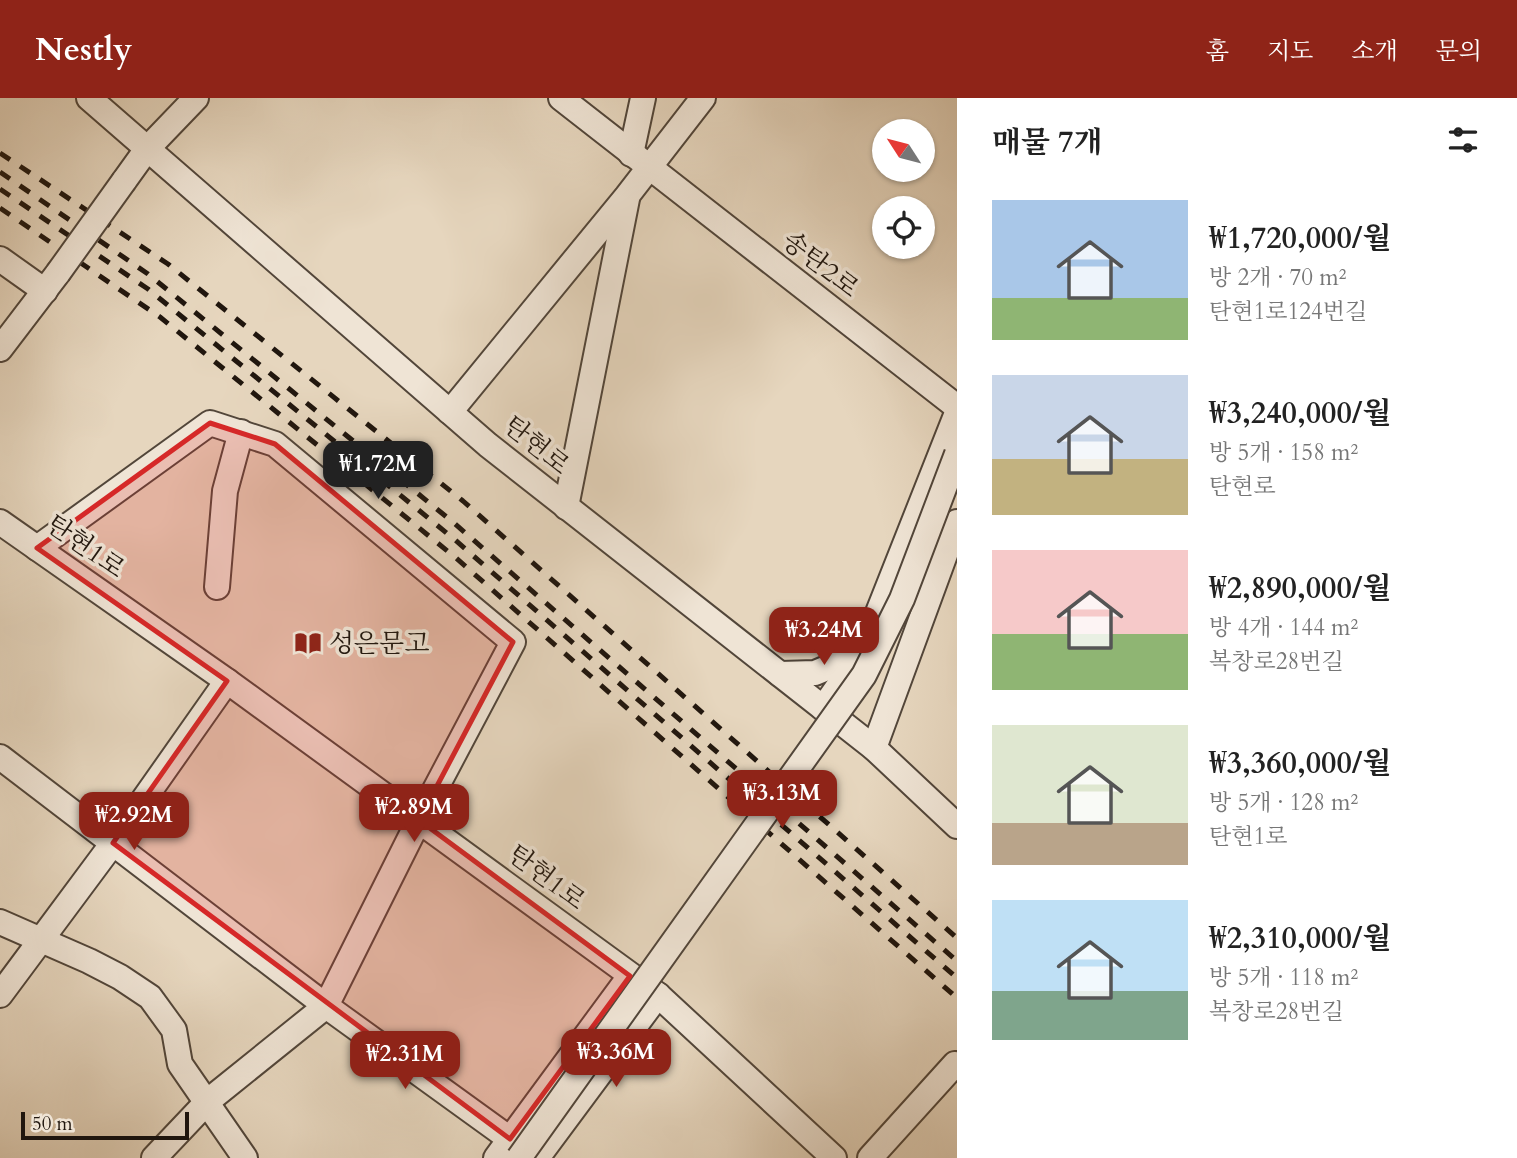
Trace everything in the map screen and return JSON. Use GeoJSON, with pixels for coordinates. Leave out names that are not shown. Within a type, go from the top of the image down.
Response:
{"type":"FeatureCollection","features":[{"type":"Feature","properties":{"kind":"street","name":"탄현로"},"geometry":{"type":"LineString","coordinates":[[89,98],[450,412],[566,507],[874,748],[957,826]]}},
{"type":"Feature","properties":{"kind":"street"},"geometry":{"type":"LineString","coordinates":[[0,349],[52,282],[147,149],[195,98]]}},
{"type":"Feature","properties":{"kind":"street","name":"송탄2로"},"geometry":{"type":"LineString","coordinates":[[561,98],[957,407]]}},
{"type":"Feature","properties":{"kind":"street"},"geometry":{"type":"LineString","coordinates":[[566,507],[627,196],[640,161],[643,98]]}},
{"type":"Feature","properties":{"kind":"street"},"geometry":{"type":"LineString","coordinates":[[640,161],[703,98]]}},
{"type":"Feature","properties":{"kind":"street"},"geometry":{"type":"LineString","coordinates":[[450,412],[627,196]]}},
{"type":"Feature","properties":{"kind":"street"},"geometry":{"type":"LineString","coordinates":[[0,259],[52,282]]}},
{"type":"Feature","properties":{"kind":"street"},"geometry":{"type":"LineString","coordinates":[[823,708],[862,653],[957,413]]}},
{"type":"Feature","properties":{"kind":"street"},"geometry":{"type":"LineString","coordinates":[[37,548],[210,423],[275,444],[513,642],[419,820],[326,1006],[208,1101],[154,1158]]}},
{"type":"Feature","properties":{"kind":"street"},"geometry":{"type":"LineString","coordinates":[[217,587],[225,491],[241,432]]}},
{"type":"Feature","properties":{"kind":"street"},"geometry":{"type":"LineString","coordinates":[[508,1152],[864,675],[902,599],[957,454]]}},
{"type":"Feature","properties":{"kind":"street","name":"탄현1로"},"geometry":{"type":"LineString","coordinates":[[0,522],[227,681],[658,995],[834,1158]]}},
{"type":"Feature","properties":{"kind":"street"},"geometry":{"type":"LineString","coordinates":[[874,748],[957,522]]}},
{"type":"Feature","properties":{"kind":"street"},"geometry":{"type":"LineString","coordinates":[[780,674],[815,673],[862,653]]}},
{"type":"Feature","properties":{"kind":"street"},"geometry":{"type":"LineString","coordinates":[[0,995],[113,843],[227,681]]}},
{"type":"Feature","properties":{"kind":"street"},"geometry":{"type":"LineString","coordinates":[[0,757],[326,1006],[508,1152],[534,1158],[658,995]]}},
{"type":"Feature","properties":{"kind":"street"},"geometry":{"type":"LineString","coordinates":[[0,922],[120,977],[150,997],[174,1030],[180,1064],[245,1158]]}},
{"type":"Feature","properties":{"kind":"street"},"geometry":{"type":"LineString","coordinates":[[508,1152],[630,976]]}},
{"type":"Feature","properties":{"kind":"street"},"geometry":{"type":"LineString","coordinates":[[870,1158],[956,1064]]}},
{"type":"Feature","properties":{"kind":"highlighted area"},"geometry":{"type":"Polygon","coordinates":[[[210,423],[275,444],[513,642],[419,820],[630,976],[510,1139],[113,843],[227,681],[37,548],[210,423]]]}},
{"type":"Feature","properties":{"kind":"railway"},"geometry":{"type":"LineString","coordinates":[[0,153],[168,264],[463,501],[957,938]]}},
{"type":"Feature","properties":{"kind":"railway"},"geometry":{"type":"LineString","coordinates":[[0,172],[148,274],[454,523],[957,961]]}},
{"type":"Feature","properties":{"kind":"railway"},"geometry":{"type":"LineString","coordinates":[[0,189],[148,289],[454,539],[957,978]]}},
{"type":"Feature","properties":{"kind":"railway"},"geometry":{"type":"LineString","coordinates":[[0,208],[160,317],[456,558],[957,998]]}},
{"type":"Feature","properties":{"kind":"place","name":"성은문고"},"geometry":{"type":"Point","coordinates":[308,643]}}]}
